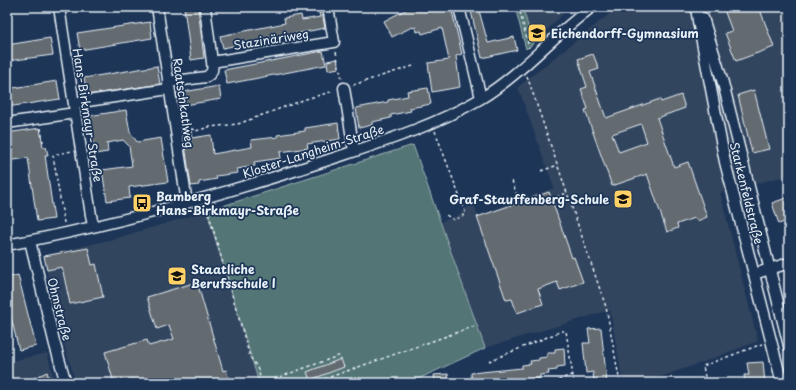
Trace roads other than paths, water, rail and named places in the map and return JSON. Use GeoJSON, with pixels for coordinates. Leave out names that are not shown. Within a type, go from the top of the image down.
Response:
{"type":"FeatureCollection","features":[{"type":"Feature","properties":{"kind":"street","name":"Hans-Birkmayr-Straße"},"geometry":{"type":"LineString","coordinates":[[59,7],[93,226]]}},
{"type":"Feature","properties":{"kind":"street","name":"Raatschkatlweg"},"geometry":{"type":"LineString","coordinates":[[157,7],[186,204]]}},
{"type":"Feature","properties":{"kind":"street"},"geometry":{"type":"LineString","coordinates":[[7,123],[169,84],[206,77],[211,74],[213,70],[205,7]]}},
{"type":"Feature","properties":{"kind":"street","name":"Stazinäriweg"},"geometry":{"type":"LineString","coordinates":[[212,62],[334,42],[328,7]]}},
{"type":"Feature","properties":{"kind":"street"},"geometry":{"type":"LineString","coordinates":[[459,7],[481,98]]}},
{"type":"Feature","properties":{"kind":"street","name":"Kloster-Langheim-Straße"},"geometry":{"type":"LineString","coordinates":[[9,245],[205,199],[416,131],[452,115],[481,98],[524,67],[572,23],[592,7]]}},
{"type":"Feature","properties":{"kind":"street","name":"Starkenfeldstraße"},"geometry":{"type":"LineString","coordinates":[[696,7],[725,162],[782,383]]}},
{"type":"Feature","properties":{"kind":"street","name":"Starkenfeldstraße"},"geometry":{"type":"LineString","coordinates":[[699,7],[723,84],[789,346]]}},
{"type":"Feature","properties":{"kind":"street"},"geometry":{"type":"LineString","coordinates":[[344,88],[354,151]]}},
{"type":"Feature","properties":{"kind":"street","name":"Ohmstraße"},"geometry":{"type":"LineString","coordinates":[[30,241],[55,345],[66,383]]}},
{"type":"Feature","properties":{"kind":"street"},"geometry":{"type":"LineString","coordinates":[[754,274],[789,263]]}},
{"type":"Feature","properties":{"kind":"place","name":"Eichendorff-Gymnasium"},"geometry":{"type":"Point","coordinates":[537,33]}},
{"type":"Feature","properties":{"kind":"place","name":"Graf-Stauffenberg-Schule"},"geometry":{"type":"Point","coordinates":[623,199]}},
{"type":"Feature","properties":{"kind":"place","name":"Bamberg Hans-Birkmayr-Straße"},"geometry":{"type":"Point","coordinates":[142,203]}},
{"type":"Feature","properties":{"kind":"place","name":"Staatliche Berufsschule I"},"geometry":{"type":"Point","coordinates":[177,276]}}]}
